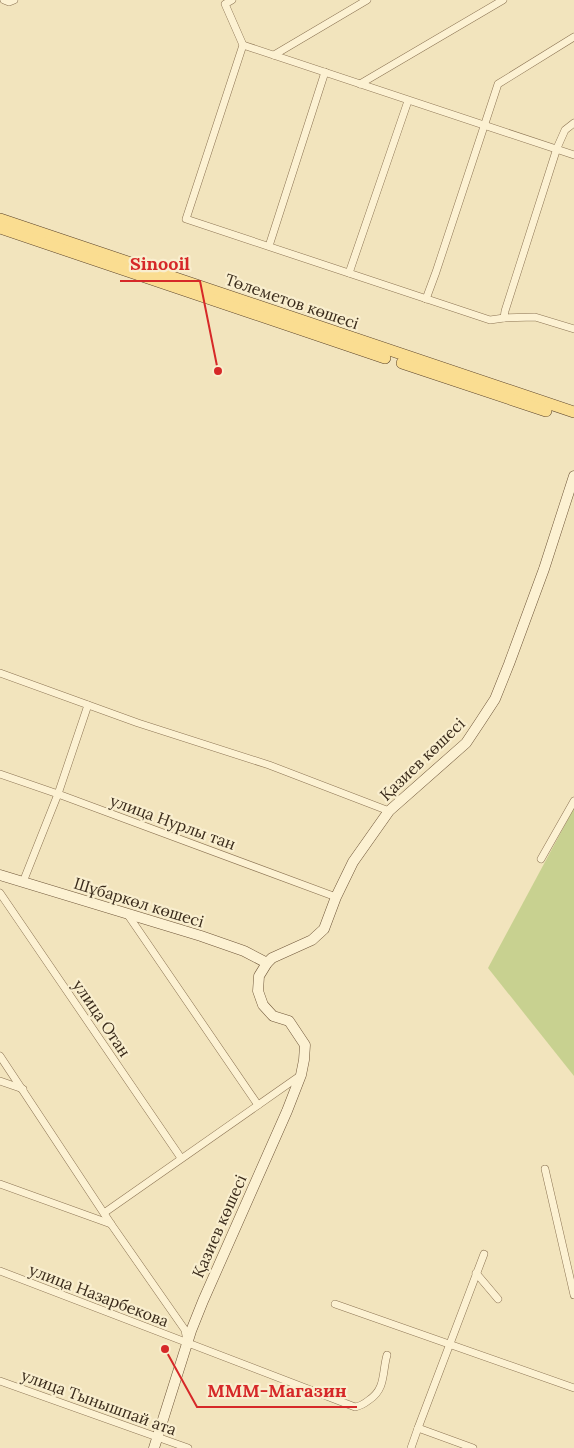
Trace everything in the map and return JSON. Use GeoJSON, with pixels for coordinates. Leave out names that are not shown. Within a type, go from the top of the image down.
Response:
{"type":"FeatureCollection","features":[{"type":"Feature","properties":{"kind":"main road","name":"Төлеметов көшесі"},"geometry":{"type":"LineString","coordinates":[[0,219],[574,412]]}},
{"type":"Feature","properties":{"kind":"main road","name":"Төлеметов көшесі"},"geometry":{"type":"LineString","coordinates":[[0,228],[574,420]]}},
{"type":"Feature","properties":{"kind":"street"},"geometry":{"type":"LineString","coordinates":[[4,0],[9,2],[14,0]]}},
{"type":"Feature","properties":{"kind":"street"},"geometry":{"type":"LineString","coordinates":[[274,56],[367,0]]}},
{"type":"Feature","properties":{"kind":"street"},"geometry":{"type":"LineString","coordinates":[[360,84],[503,0]]}},
{"type":"Feature","properties":{"kind":"street"},"geometry":{"type":"LineString","coordinates":[[226,1],[243,45],[186,219],[490,320],[535,317],[574,329]]}},
{"type":"Feature","properties":{"kind":"street"},"geometry":{"type":"LineString","coordinates":[[426,299],[483,125],[500,81],[574,36]]}},
{"type":"Feature","properties":{"kind":"street"},"geometry":{"type":"LineString","coordinates":[[243,45],[574,155]]}},
{"type":"Feature","properties":{"kind":"street"},"geometry":{"type":"LineString","coordinates":[[269,246],[325,72]]}},
{"type":"Feature","properties":{"kind":"street"},"geometry":{"type":"LineString","coordinates":[[349,273],[408,100]]}},
{"type":"Feature","properties":{"kind":"street"},"geometry":{"type":"LineString","coordinates":[[504,318],[556,148],[565,130],[574,123]]}},
{"type":"Feature","properties":{"kind":"street","name":"Қазиев көшесі"},"geometry":{"type":"LineString","coordinates":[[154,1448],[202,1301],[282,1124],[301,1075],[305,1045],[288,1021],[274,1016],[263,1005],[258,991],[259,976],[267,963],[283,953],[312,940],[324,929],[336,897],[354,862],[389,811],[466,742],[495,699],[544,569],[574,476]]}},
{"type":"Feature","properties":{"kind":"street"},"geometry":{"type":"LineString","coordinates":[[0,673],[138,723],[269,765],[389,811]]}},
{"type":"Feature","properties":{"kind":"street"},"geometry":{"type":"LineString","coordinates":[[23,882],[58,794],[88,705]]}},
{"type":"Feature","properties":{"kind":"street","name":"улица Нурлы тан"},"geometry":{"type":"LineString","coordinates":[[0,774],[336,897]]}},
{"type":"Feature","properties":{"kind":"street"},"geometry":{"type":"LineString","coordinates":[[541,859],[574,800]]}},
{"type":"Feature","properties":{"kind":"street","name":"Шұбаркөл көшесі"},"geometry":{"type":"LineString","coordinates":[[0,875],[229,946],[267,963]]}},
{"type":"Feature","properties":{"kind":"street","name":"улица Отан"},"geometry":{"type":"LineString","coordinates":[[0,893],[182,1158]]}},
{"type":"Feature","properties":{"kind":"street"},"geometry":{"type":"LineString","coordinates":[[128,915],[258,1105]]}},
{"type":"Feature","properties":{"kind":"street"},"geometry":{"type":"LineString","coordinates":[[0,1056],[111,1224],[184,1330],[187,1344]]}},
{"type":"Feature","properties":{"kind":"street"},"geometry":{"type":"LineString","coordinates":[[104,1213],[301,1075]]}},
{"type":"Feature","properties":{"kind":"street"},"geometry":{"type":"LineString","coordinates":[[0,1081],[23,1089]]}},
{"type":"Feature","properties":{"kind":"street"},"geometry":{"type":"LineString","coordinates":[[545,1169],[574,1295]]}},
{"type":"Feature","properties":{"kind":"street"},"geometry":{"type":"LineString","coordinates":[[0,1184],[111,1224]]}},
{"type":"Feature","properties":{"kind":"street"},"geometry":{"type":"LineString","coordinates":[[412,1448],[484,1254]]}},
{"type":"Feature","properties":{"kind":"street","name":"улица Назарбекова"},"geometry":{"type":"LineString","coordinates":[[0,1271],[354,1407],[361,1406],[375,1397],[380,1391],[386,1355]]}},
{"type":"Feature","properties":{"kind":"street"},"geometry":{"type":"LineString","coordinates":[[476,1273],[498,1299]]}},
{"type":"Feature","properties":{"kind":"street"},"geometry":{"type":"LineString","coordinates":[[335,1304],[574,1388]]}},
{"type":"Feature","properties":{"kind":"street","name":"улица Тынышпай ата"},"geometry":{"type":"LineString","coordinates":[[0,1381],[188,1448]]}},
{"type":"Feature","properties":{"kind":"street"},"geometry":{"type":"LineString","coordinates":[[418,1428],[473,1448]]}},
{"type":"Feature","properties":{"kind":"green space"},"geometry":{"type":"Polygon","coordinates":[[[574,808],[574,1076],[488,968],[574,808]]]}},
{"type":"Feature","properties":{"kind":"place","name":"Sinooil"},"geometry":{"type":"Point","coordinates":[218,371]}},
{"type":"Feature","properties":{"kind":"place","name":"МММ-Магазин"},"geometry":{"type":"Point","coordinates":[165,1349]}}]}
